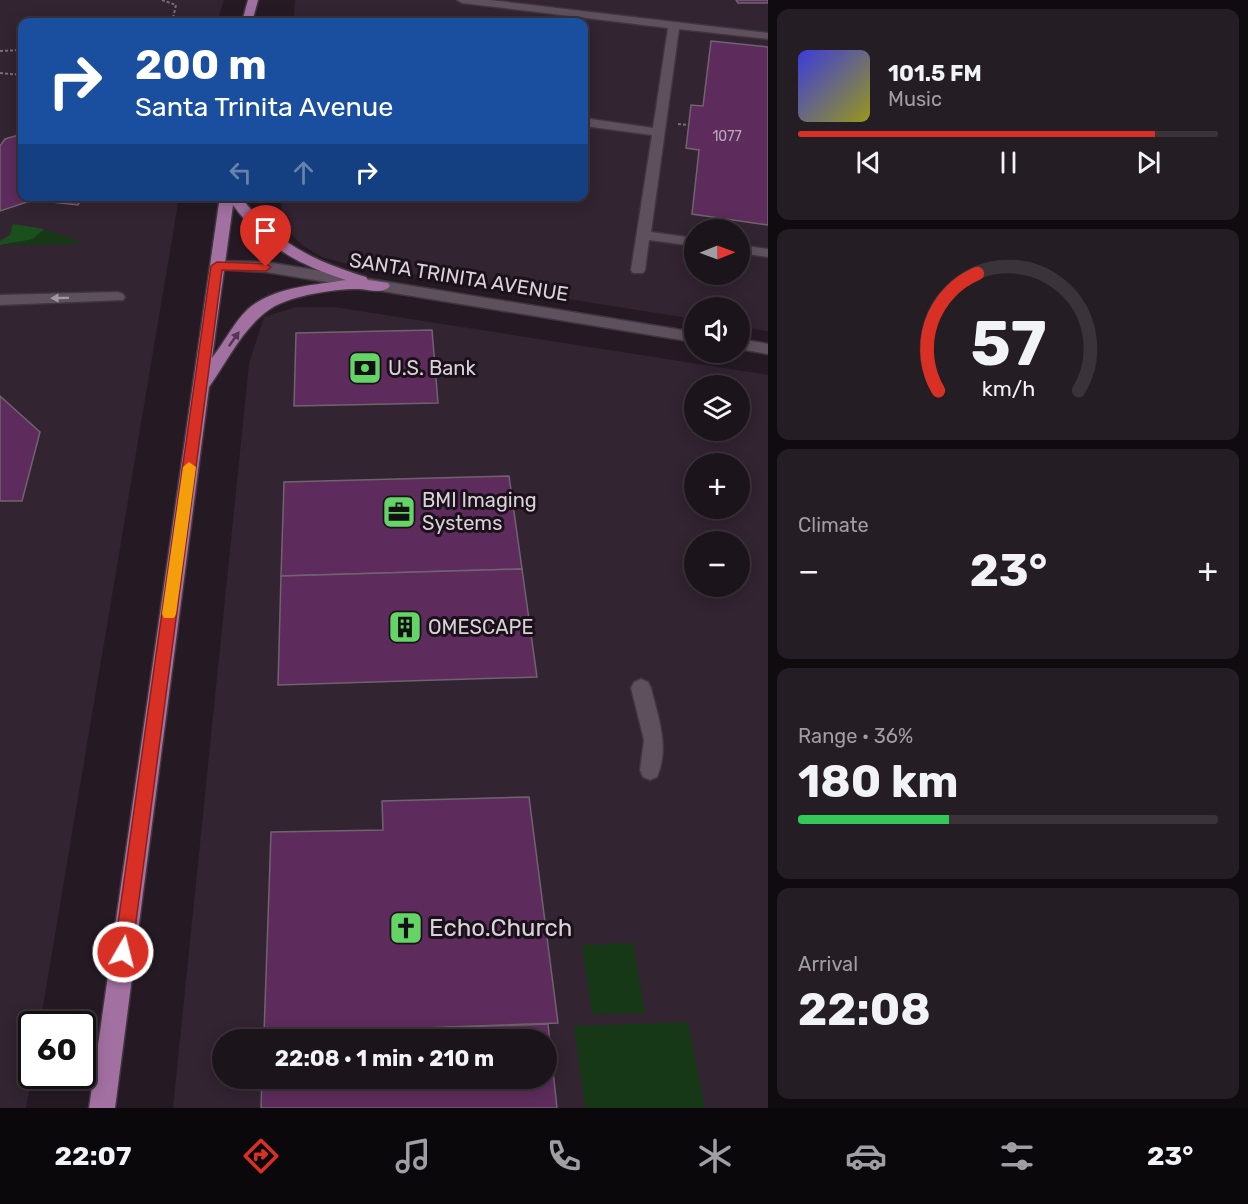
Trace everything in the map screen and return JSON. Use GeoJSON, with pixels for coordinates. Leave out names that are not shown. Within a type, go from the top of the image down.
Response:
{"type":"FeatureCollection","features":[{"type":"Feature","properties":{"kind":"main road"},"geometry":{"type":"LineString","coordinates":[[248,18],[253,0]]}},
{"type":"Feature","properties":{"kind":"main road"},"geometry":{"type":"LineString","coordinates":[[102,1108],[226,201]]}},
{"type":"Feature","properties":{"kind":"main road"},"geometry":{"type":"LineString","coordinates":[[236,201],[251,222],[287,252],[327,270],[383,286]]}},
{"type":"Feature","properties":{"kind":"main road"},"geometry":{"type":"LineString","coordinates":[[200,387],[253,313],[272,301],[310,290],[352,284],[383,286]]}},
{"type":"Feature","properties":{"kind":"street"},"geometry":{"type":"LineString","coordinates":[[462,0],[768,36]]}},
{"type":"Feature","properties":{"kind":"street"},"geometry":{"type":"LineString","coordinates":[[638,270],[674,25]]}},
{"type":"Feature","properties":{"kind":"street"},"geometry":{"type":"LineString","coordinates":[[588,123],[658,132]]}},
{"type":"Feature","properties":{"kind":"street"},"geometry":{"type":"LineString","coordinates":[[643,235],[684,241]]}},
{"type":"Feature","properties":{"kind":"street"},"geometry":{"type":"LineString","coordinates":[[750,250],[768,253]]}},
{"type":"Feature","properties":{"kind":"street","name":"SANTA TRINITA AVENUE"},"geometry":{"type":"LineString","coordinates":[[217,266],[266,267],[684,335]]}},
{"type":"Feature","properties":{"kind":"street"},"geometry":{"type":"LineString","coordinates":[[0,300],[118,297]]}},
{"type":"Feature","properties":{"kind":"street"},"geometry":{"type":"LineString","coordinates":[[750,346],[768,349]]}},
{"type":"Feature","properties":{"kind":"street"},"geometry":{"type":"LineString","coordinates":[[641,688],[654,740],[650,770]]}},
{"type":"Feature","properties":{"kind":"path"},"geometry":{"type":"LineString","coordinates":[[162,0],[176,5],[173,18]]}},
{"type":"Feature","properties":{"kind":"path"},"geometry":{"type":"LineString","coordinates":[[0,51],[18,50]]}},
{"type":"Feature","properties":{"kind":"path"},"geometry":{"type":"LineString","coordinates":[[0,73],[18,75]]}},
{"type":"Feature","properties":{"kind":"shaded area"},"geometry":{"type":"Polygon","coordinates":[[[0,0],[224,0],[218,18],[18,18],[18,201],[178,201],[42,1011],[18,1011],[18,1089],[30,1089],[26,1108],[0,1108],[0,0]]]}},
{"type":"Feature","properties":{"kind":"shaded area"},"geometry":{"type":"Polygon","coordinates":[[[295,0],[768,0],[768,331],[750,328],[750,297],[684,297],[684,317],[348,264],[322,257],[302,245],[287,230],[281,216],[282,201],[588,201],[588,18],[293,18],[295,0]]]}},
{"type":"Feature","properties":{"kind":"shaded area"},"geometry":{"type":"Polygon","coordinates":[[[13,224],[44,229],[33,239],[0,245],[0,241],[10,235],[13,224]]]}},
{"type":"Feature","properties":{"kind":"shaded area"},"geometry":{"type":"Polygon","coordinates":[[[44,229],[79,241],[77,244],[10,245],[13,241],[33,239],[44,229]]]}},
{"type":"Feature","properties":{"kind":"shaded area"},"geometry":{"type":"Polygon","coordinates":[[[296,307],[334,307],[768,375],[768,1108],[173,1108],[249,364],[264,317],[296,307]]]}},
{"type":"Feature","properties":{"kind":"shaded area"},"geometry":{"type":"Polygon","coordinates":[[[633,943],[645,1013],[592,1014],[582,945],[633,943]]]}},
{"type":"Feature","properties":{"kind":"shaded area"},"geometry":{"type":"Polygon","coordinates":[[[688,1022],[705,1108],[585,1108],[574,1026],[688,1022]]]}},
{"type":"Feature","properties":{"kind":"building"},"geometry":{"type":"Polygon","coordinates":[[[736,0],[768,0],[768,3],[738,3],[736,0]]]}},
{"type":"Feature","properties":{"kind":"building"},"geometry":{"type":"Polygon","coordinates":[[[711,41],[768,47],[768,225],[750,222],[750,219],[727,219],[692,214],[699,150],[686,148],[691,105],[703,106],[711,41]]]}},
{"type":"Feature","properties":{"kind":"building"},"geometry":{"type":"Polygon","coordinates":[[[18,135],[18,201],[30,201],[0,211],[0,146],[5,139],[18,135]]]}},
{"type":"Feature","properties":{"kind":"building"},"geometry":{"type":"Polygon","coordinates":[[[42,201],[81,201],[78,205],[42,201]]]}},
{"type":"Feature","properties":{"kind":"building","name":"U.S. Bank"},"geometry":{"type":"Polygon","coordinates":[[[432,330],[438,403],[294,406],[296,333],[432,330]]]}},
{"type":"Feature","properties":{"kind":"building"},"geometry":{"type":"Polygon","coordinates":[[[0,396],[40,432],[22,501],[0,501],[0,396]]]}},
{"type":"Feature","properties":{"kind":"building","name":"BMI Imaging Systems"},"geometry":{"type":"Polygon","coordinates":[[[509,476],[522,569],[281,576],[284,482],[509,476]]]}},
{"type":"Feature","properties":{"kind":"building","name":"OMESCAPE"},"geometry":{"type":"Polygon","coordinates":[[[522,569],[537,677],[278,685],[281,576],[522,569]]]}},
{"type":"Feature","properties":{"kind":"building","name":"Echo.Church"},"geometry":{"type":"Polygon","coordinates":[[[529,797],[558,1023],[398,1029],[264,1029],[271,832],[383,830],[382,801],[529,797]]]}},
{"type":"Feature","properties":{"kind":"building"},"geometry":{"type":"Polygon","coordinates":[[[548,1024],[549,1029],[406,1029],[548,1024]]]}},
{"type":"Feature","properties":{"kind":"building"},"geometry":{"type":"Polygon","coordinates":[[[262,1089],[555,1089],[557,1108],[261,1108],[262,1089]]]}},
{"type":"Feature","properties":{"kind":"slow traffic"},"geometry":{"type":"LineString","coordinates":[[169,614],[189,467]]}},
{"type":"Feature","properties":{"kind":"place","name":"U.S. Bank"},"geometry":{"type":"Point","coordinates":[365,368]}},
{"type":"Feature","properties":{"kind":"place","name":"BMI Imaging Systems"},"geometry":{"type":"Point","coordinates":[399,512]}},
{"type":"Feature","properties":{"kind":"place","name":"OMESCAPE"},"geometry":{"type":"Point","coordinates":[405,627]}},
{"type":"Feature","properties":{"kind":"place","name":"Echo.Church"},"geometry":{"type":"Point","coordinates":[406,928]}},
{"type":"Feature","properties":{"kind":"route"},"geometry":{"type":"LineString","coordinates":[[123,952],[217,266],[266,267]]}}]}
